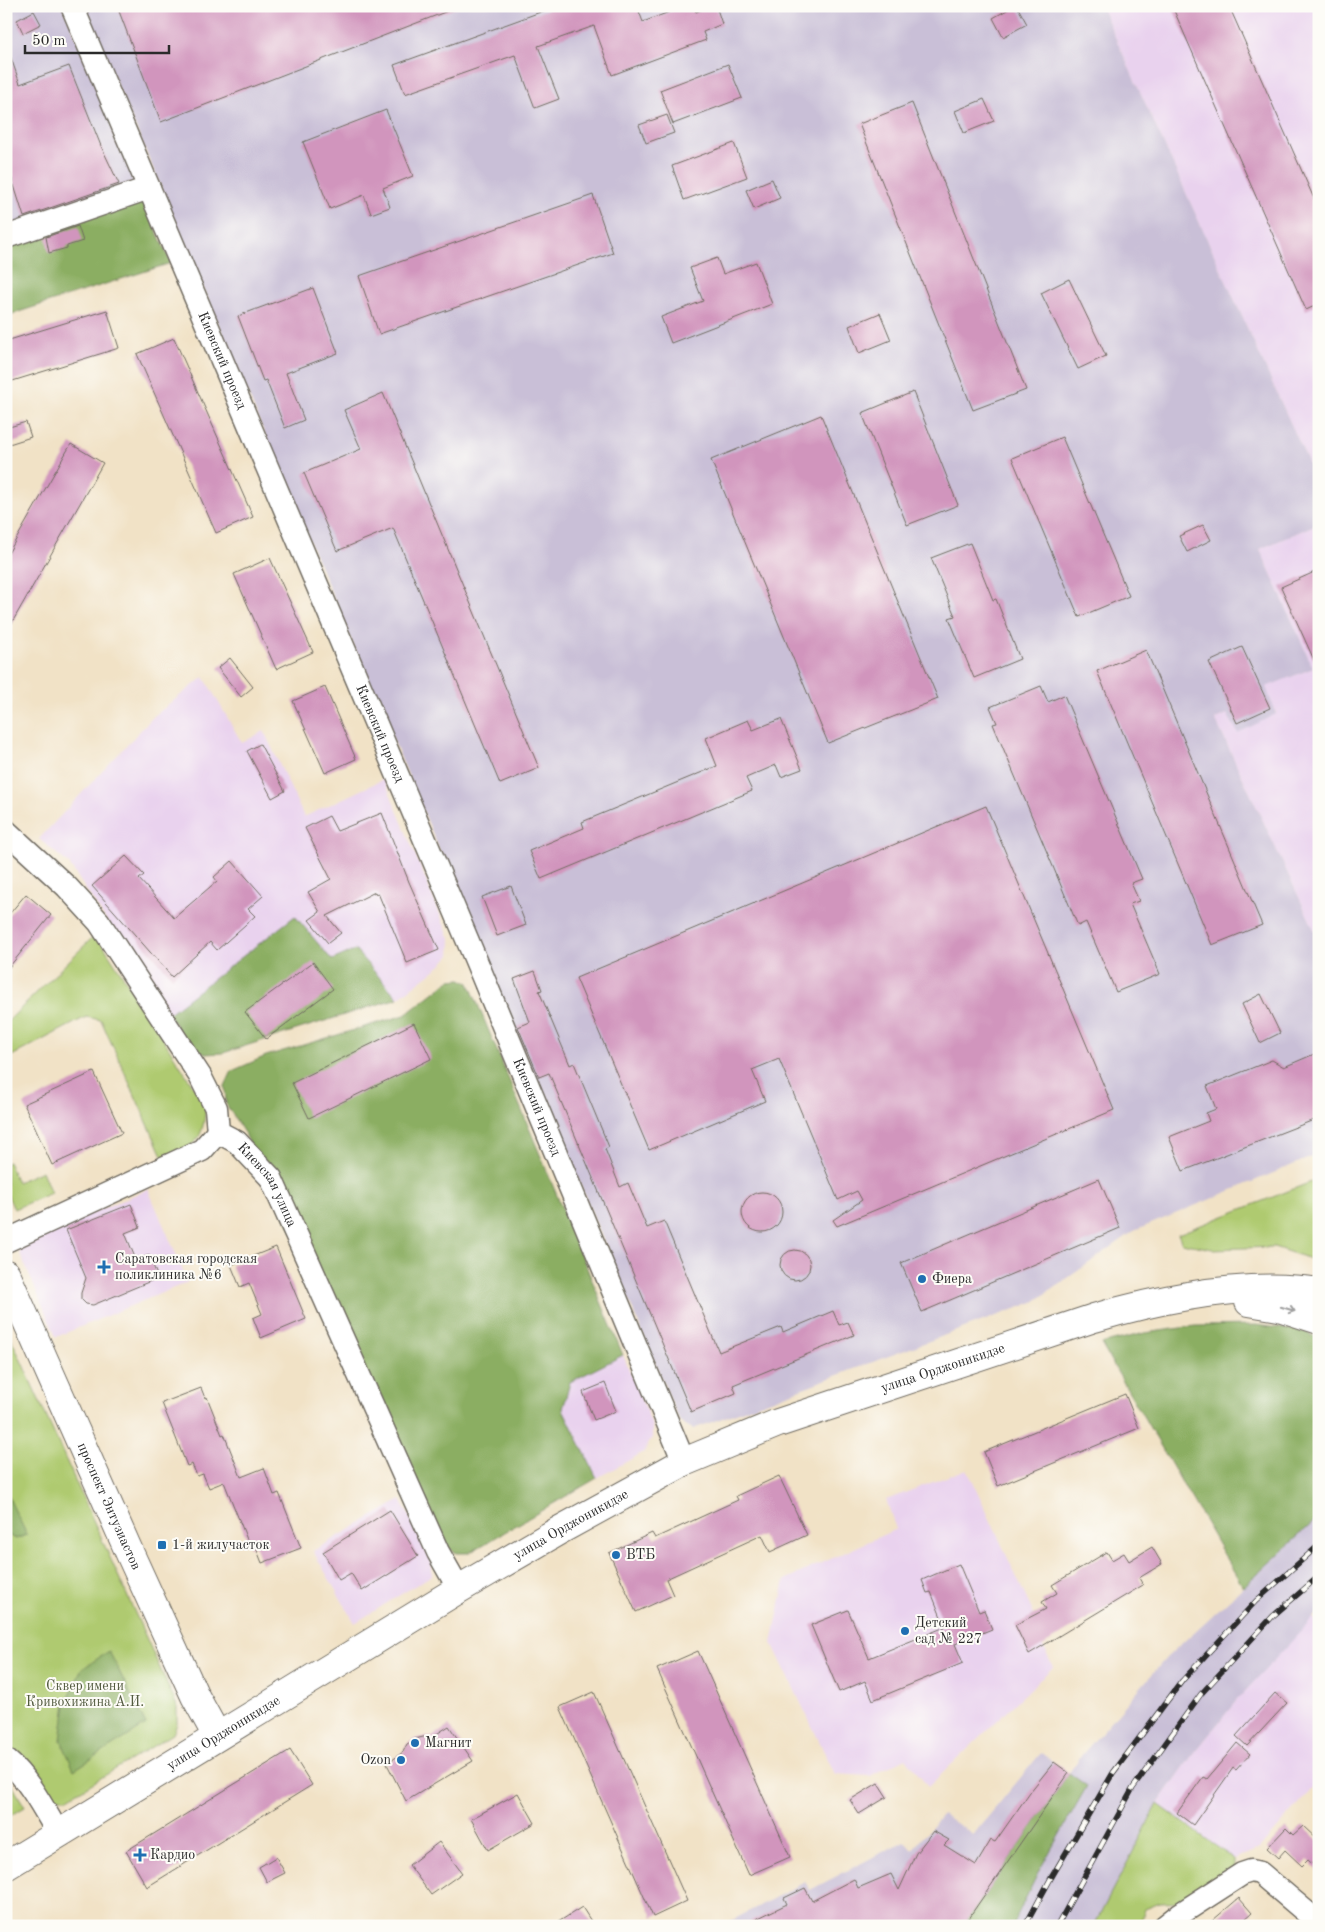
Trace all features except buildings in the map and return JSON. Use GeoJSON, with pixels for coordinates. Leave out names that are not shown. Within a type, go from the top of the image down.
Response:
{"type":"FeatureCollection","features":[{"type":"Feature","properties":{"kind":"main road","name":"проспект Энтузиастов"},"geometry":{"type":"LineString","coordinates":[[6,1274],[130,1556],[195,1696],[217,1736]]}},
{"type":"Feature","properties":{"kind":"main road","name":"улица Орджоникидзе"},"geometry":{"type":"LineString","coordinates":[[6,1866],[459,1589],[560,1530],[684,1462],[778,1423],[1134,1306],[1250,1289],[1304,1289],[1319,1292]]}},
{"type":"Feature","properties":{"kind":"main road","name":"улица Орджоникидзе"},"geometry":{"type":"LineString","coordinates":[[1187,1297],[1239,1300],[1279,1307],[1319,1320]]}},
{"type":"Feature","properties":{"kind":"street","name":"Киевский проезд"},"geometry":{"type":"LineString","coordinates":[[72,6],[475,958],[684,1462]]}},
{"type":"Feature","properties":{"kind":"street"},"geometry":{"type":"LineString","coordinates":[[6,237],[149,188]]}},
{"type":"Feature","properties":{"kind":"street"},"geometry":{"type":"LineString","coordinates":[[6,831],[67,887],[99,922],[200,1076],[216,1108],[218,1132],[202,1150],[6,1241]]}},
{"type":"Feature","properties":{"kind":"street","name":"Киевская улица"},"geometry":{"type":"LineString","coordinates":[[218,1132],[237,1142],[271,1178],[438,1552],[459,1589]]}},
{"type":"Feature","properties":{"kind":"street"},"geometry":{"type":"LineString","coordinates":[[6,1760],[13,1765],[41,1802],[58,1833]]}},
{"type":"Feature","properties":{"kind":"street"},"geometry":{"type":"LineString","coordinates":[[1165,1926],[1180,1914],[1242,1874],[1252,1871],[1260,1873],[1319,1923]]}},
{"type":"Feature","properties":{"kind":"shaded area"},"geometry":{"type":"Polygon","coordinates":[[[6,6],[63,6],[135,178],[134,182],[6,231],[6,6]]]}},
{"type":"Feature","properties":{"kind":"shaded area"},"geometry":{"type":"Polygon","coordinates":[[[82,6],[1101,6],[1319,486],[1319,523],[1260,549],[1313,668],[1266,687],[1276,714],[1238,733],[1227,714],[1215,719],[1319,940],[1319,1154],[1134,1231],[1034,1302],[693,1429],[680,1422],[142,142],[82,6]]]}},
{"type":"Feature","properties":{"kind":"shaded area"},"geometry":{"type":"Polygon","coordinates":[[[1101,6],[1319,6],[1319,486],[1101,6]]]}},
{"type":"Feature","properties":{"kind":"shaded area"},"geometry":{"type":"Polygon","coordinates":[[[1319,523],[1319,940],[1215,719],[1227,714],[1276,713],[1265,687],[1313,668],[1260,549],[1319,523]]]}},
{"type":"Feature","properties":{"kind":"shaded area"},"geometry":{"type":"Polygon","coordinates":[[[204,677],[242,743],[264,731],[304,817],[384,779],[451,941],[450,955],[440,966],[398,998],[355,950],[332,960],[168,1014],[69,864],[39,839],[154,716],[204,677]]]}},
{"type":"Feature","properties":{"kind":"shaded area","name":"Саратовская городская поликлиника №6"},"geometry":{"type":"Polygon","coordinates":[[[148,1189],[188,1282],[56,1337],[20,1253],[23,1243],[148,1189]]]}},
{"type":"Feature","properties":{"kind":"shaded area"},"geometry":{"type":"Polygon","coordinates":[[[623,1355],[652,1425],[652,1438],[644,1452],[597,1478],[563,1409],[570,1382],[623,1355]]]}},
{"type":"Feature","properties":{"kind":"shaded area","name":"Детский сад № 227"},"geometry":{"type":"Polygon","coordinates":[[[967,1469],[1034,1615],[1029,1618],[1053,1667],[928,1787],[906,1758],[870,1776],[835,1774],[772,1643],[785,1580],[896,1529],[886,1500],[967,1469]]]}},
{"type":"Feature","properties":{"kind":"shaded area"},"geometry":{"type":"Polygon","coordinates":[[[401,1500],[431,1558],[432,1575],[355,1623],[313,1551],[401,1500]]]}},
{"type":"Feature","properties":{"kind":"shaded area"},"geometry":{"type":"Polygon","coordinates":[[[1319,1517],[1319,1612],[1236,1701],[1191,1757],[1158,1804],[1094,1926],[1012,1926],[1040,1869],[963,1926],[721,1926],[805,1882],[810,1890],[904,1841],[912,1850],[943,1814],[973,1835],[1041,1753],[1069,1773],[1081,1756],[1167,1657],[1319,1517]]]}},
{"type":"Feature","properties":{"kind":"shaded area"},"geometry":{"type":"Polygon","coordinates":[[[1312,1618],[1319,1623],[1319,1781],[1259,1849],[1234,1859],[1158,1804],[1191,1757],[1236,1701],[1312,1618]]]}},
{"type":"Feature","properties":{"kind":"green space"},"geometry":{"type":"Polygon","coordinates":[[[143,200],[171,263],[6,316],[6,242],[143,200]]]}},
{"type":"Feature","properties":{"kind":"green space"},"geometry":{"type":"Polygon","coordinates":[[[295,916],[332,960],[355,950],[398,998],[223,1053],[205,1054],[188,1045],[168,1014],[295,916]]]}},
{"type":"Feature","properties":{"kind":"green space"},"geometry":{"type":"Polygon","coordinates":[[[96,934],[206,1106],[202,1128],[196,1141],[184,1150],[164,1160],[101,1020],[86,1017],[6,1059],[6,1023],[96,934]]]}},
{"type":"Feature","properties":{"kind":"green space"},"geometry":{"type":"Polygon","coordinates":[[[461,979],[469,983],[623,1355],[570,1382],[563,1409],[597,1478],[469,1553],[457,1553],[445,1547],[246,1136],[226,1104],[225,1086],[232,1071],[266,1056],[405,1015],[450,980],[461,979]]]}},
{"type":"Feature","properties":{"kind":"green space"},"geometry":{"type":"Polygon","coordinates":[[[8,1162],[17,1182],[42,1171],[51,1193],[14,1209],[6,1192],[6,1163],[8,1162]]]}},
{"type":"Feature","properties":{"kind":"green space"},"geometry":{"type":"Polygon","coordinates":[[[1319,1179],[1319,1262],[1274,1247],[1212,1249],[1182,1243],[1178,1234],[1319,1179]]]}},
{"type":"Feature","properties":{"kind":"green space"},"geometry":{"type":"Polygon","coordinates":[[[1256,1325],[1302,1331],[1319,1338],[1319,1517],[1243,1587],[1101,1344],[1145,1333],[1195,1326],[1256,1325]]]}},
{"type":"Feature","properties":{"kind":"green space","name":"Сквер имени Кривохижина А.И."},"geometry":{"type":"Polygon","coordinates":[[[6,1327],[177,1706],[177,1724],[173,1734],[68,1798],[57,1798],[49,1795],[6,1750],[6,1327]]]}},
{"type":"Feature","properties":{"kind":"green space"},"geometry":{"type":"Polygon","coordinates":[[[6,1492],[27,1535],[16,1539],[6,1534],[6,1492]]]}},
{"type":"Feature","properties":{"kind":"green space"},"geometry":{"type":"Polygon","coordinates":[[[109,1651],[146,1725],[74,1770],[61,1740],[66,1703],[82,1669],[109,1651]]]}},
{"type":"Feature","properties":{"kind":"green space"},"geometry":{"type":"Polygon","coordinates":[[[1069,1773],[1087,1786],[1040,1869],[1012,1926],[963,1926],[1069,1773]]]}},
{"type":"Feature","properties":{"kind":"green space"},"geometry":{"type":"Polygon","coordinates":[[[12,1785],[25,1807],[6,1818],[6,1789],[12,1785]]]}},
{"type":"Feature","properties":{"kind":"green space"},"geometry":{"type":"Polygon","coordinates":[[[1158,1804],[1234,1859],[1234,1874],[1190,1902],[1160,1903],[1145,1909],[1140,1926],[1094,1926],[1158,1804]]]}},
{"type":"Feature","properties":{"kind":"railway"},"geometry":{"type":"LineString","coordinates":[[1025,1926],[1113,1773],[1182,1681],[1256,1601],[1319,1545]]}},
{"type":"Feature","properties":{"kind":"railway"},"geometry":{"type":"LineString","coordinates":[[1057,1926],[1133,1788],[1201,1694],[1273,1616],[1319,1576]]}},
{"type":"Feature","properties":{"kind":"place","name":"Саратовская городская поликлиника №6"},"geometry":{"type":"Point","coordinates":[104,1267]}},
{"type":"Feature","properties":{"kind":"place","name":"Фиера"},"geometry":{"type":"Point","coordinates":[922,1279]}},
{"type":"Feature","properties":{"kind":"place","name":"1-й жилучасток"},"geometry":{"type":"Point","coordinates":[162,1545]}},
{"type":"Feature","properties":{"kind":"place","name":"ВТБ"},"geometry":{"type":"Point","coordinates":[616,1555]}},
{"type":"Feature","properties":{"kind":"place","name":"Детский сад № 227"},"geometry":{"type":"Point","coordinates":[905,1631]}},
{"type":"Feature","properties":{"kind":"place","name":"Магнит"},"geometry":{"type":"Point","coordinates":[415,1743]}},
{"type":"Feature","properties":{"kind":"place","name":"Ozon"},"geometry":{"type":"Point","coordinates":[401,1760]}},
{"type":"Feature","properties":{"kind":"place","name":"Кардио"},"geometry":{"type":"Point","coordinates":[140,1855]}}]}
